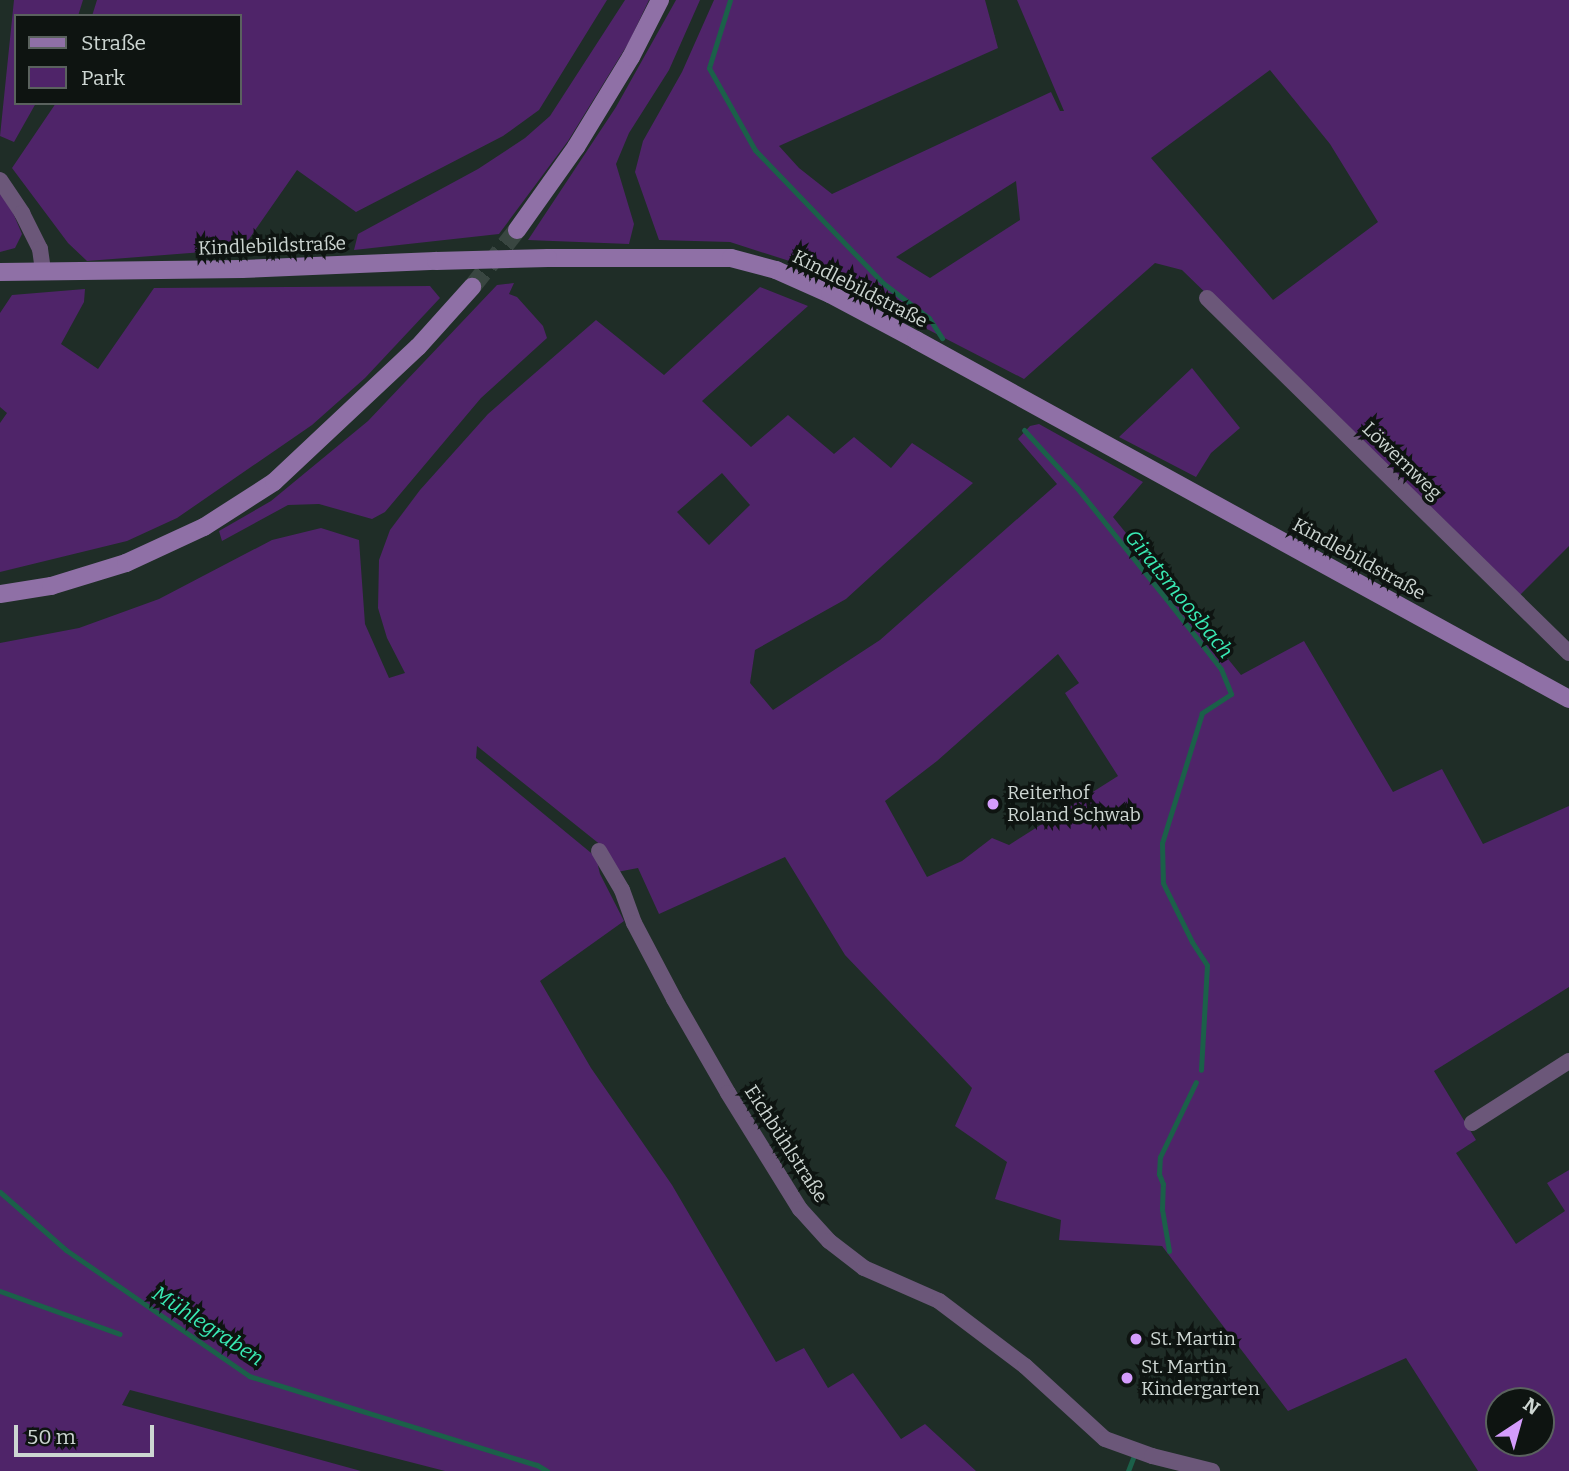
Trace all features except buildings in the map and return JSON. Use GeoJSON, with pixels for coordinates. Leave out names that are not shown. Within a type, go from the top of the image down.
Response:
{"type":"FeatureCollection","features":[{"type":"Feature","properties":{"kind":"main road"},"geometry":{"type":"LineString","coordinates":[[517,230],[576,146],[631,57],[660,0]]}},
{"type":"Feature","properties":{"kind":"main road","name":"Kindlebildstraße"},"geometry":{"type":"LineString","coordinates":[[0,272],[242,269],[548,258],[731,258],[776,270],[830,294],[927,346],[1569,699]]}},
{"type":"Feature","properties":{"kind":"main road"},"geometry":{"type":"LineString","coordinates":[[0,594],[51,586],[126,563],[204,527],[274,482],[409,356],[472,287]]}},
{"type":"Feature","properties":{"kind":"street"},"geometry":{"type":"LineString","coordinates":[[0,180],[22,213],[40,249],[43,271]]}},
{"type":"Feature","properties":{"kind":"street","name":"Löwernweg"},"geometry":{"type":"LineString","coordinates":[[1207,298],[1569,653]]}},
{"type":"Feature","properties":{"kind":"street","name":"Eichbühlstraße"},"geometry":{"type":"LineString","coordinates":[[599,850],[622,890],[634,923],[674,999],[728,1093],[800,1209],[829,1241],[863,1268],[939,1301],[1025,1366],[1105,1439],[1152,1456],[1212,1471]]}},
{"type":"Feature","properties":{"kind":"street"},"geometry":{"type":"LineString","coordinates":[[1472,1123],[1569,1061]]}},
{"type":"Feature","properties":{"kind":"green space"},"geometry":{"type":"Polygon","coordinates":[[[14,0],[83,0],[79,14],[14,14],[14,105],[35,105],[14,142],[0,136],[14,0]]]}},
{"type":"Feature","properties":{"kind":"green space"},"geometry":{"type":"Polygon","coordinates":[[[97,0],[607,0],[539,110],[503,136],[356,212],[297,170],[242,249],[87,261],[68,243],[12,168],[55,105],[242,105],[242,14],[93,14],[97,0]]]}},
{"type":"Feature","properties":{"kind":"green space"},"geometry":{"type":"Polygon","coordinates":[[[625,0],[649,0],[629,42],[568,141],[499,234],[354,250],[358,234],[478,169],[525,138],[550,116],[625,0]]]}},
{"type":"Feature","properties":{"kind":"green space"},"geometry":{"type":"Polygon","coordinates":[[[676,0],[700,0],[669,70],[629,133],[616,164],[634,224],[629,244],[528,240],[616,107],[676,0]]]}},
{"type":"Feature","properties":{"kind":"green space"},"geometry":{"type":"Polygon","coordinates":[[[714,0],[985,0],[998,48],[779,146],[799,168],[832,194],[1051,92],[1060,111],[1064,111],[1017,0],[1569,0],[1569,546],[1518,597],[1182,270],[1155,263],[1024,379],[805,266],[730,242],[659,240],[635,172],[643,141],[682,72],[714,0]],[[1270,70],[1151,158],[1273,300],[1378,222],[1330,144],[1270,70]],[[1016,181],[896,257],[930,278],[1020,220],[1016,181]]]}},
{"type":"Feature","properties":{"kind":"green space"},"geometry":{"type":"Polygon","coordinates":[[[0,193],[11,208],[22,234],[15,248],[0,252],[0,193]]]}},
{"type":"Feature","properties":{"kind":"green space"},"geometry":{"type":"Polygon","coordinates":[[[514,283],[509,294],[517,297],[543,326],[547,338],[481,398],[385,512],[372,519],[319,504],[288,505],[222,541],[219,531],[271,501],[368,421],[497,285],[514,283]]]}},
{"type":"Feature","properties":{"kind":"green space"},"geometry":{"type":"Polygon","coordinates":[[[430,286],[440,298],[365,378],[312,425],[177,518],[127,541],[0,572],[0,423],[7,413],[0,407],[0,313],[12,295],[85,289],[84,302],[61,344],[98,369],[154,288],[430,286]]]}},
{"type":"Feature","properties":{"kind":"green space"},"geometry":{"type":"Polygon","coordinates":[[[760,287],[808,306],[702,401],[751,447],[788,415],[834,454],[854,437],[891,468],[912,443],[973,483],[846,599],[755,650],[750,683],[773,710],[880,640],[1057,484],[1018,439],[1030,426],[1039,424],[1143,482],[1113,517],[1241,675],[1304,641],[1393,792],[1442,769],[1483,844],[1569,806],[1569,987],[1434,1071],[1476,1140],[1456,1153],[1516,1244],[1565,1211],[1547,1183],[1569,1170],[1569,1471],[1478,1471],[1406,1358],[1288,1411],[1162,1246],[1059,1240],[1061,1220],[995,1199],[1007,1162],[955,1126],[972,1088],[845,955],[785,857],[659,914],[638,868],[617,872],[602,846],[477,746],[476,758],[596,857],[600,874],[624,921],[540,981],[591,1068],[672,1185],[776,1362],[804,1348],[828,1388],[853,1373],[901,1439],[925,1424],[976,1471],[445,1471],[130,1390],[122,1405],[361,1471],[0,1471],[0,643],[79,628],[159,599],[272,540],[321,528],[359,540],[365,624],[389,678],[405,673],[387,638],[378,608],[379,560],[390,530],[420,490],[488,414],[596,320],[664,375],[760,287]],[[722,473],[677,512],[709,545],[750,505],[722,473]],[[1058,654],[937,761],[885,801],[927,877],[962,861],[992,838],[1009,845],[1118,776],[1065,693],[1079,683],[1058,654]]]}},
{"type":"Feature","properties":{"kind":"green space"},"geometry":{"type":"Polygon","coordinates":[[[1192,368],[1240,428],[1211,453],[1196,477],[1119,437],[1192,368]]]}},
{"type":"Feature","properties":{"kind":"waterway","name":"Giratsmoosbach"},"geometry":{"type":"LineString","coordinates":[[730,0],[709,68],[755,150],[883,283],[929,318],[942,338]]}},
{"type":"Feature","properties":{"kind":"waterway","name":"Giratsmoosbach"},"geometry":{"type":"LineString","coordinates":[[1024,430],[1077,488],[1171,605],[1221,669],[1231,694],[1202,713],[1162,843],[1163,883],[1192,942],[1207,965],[1201,1070]]}},
{"type":"Feature","properties":{"kind":"waterway","name":"Giratsmoosbach"},"geometry":{"type":"LineString","coordinates":[[1169,1251],[1162,1209],[1160,1157],[1196,1082]]}},
{"type":"Feature","properties":{"kind":"waterway","name":"Mühlegraben"},"geometry":{"type":"LineString","coordinates":[[0,1192],[66,1250],[249,1376],[537,1465],[547,1471]]}},
{"type":"Feature","properties":{"kind":"waterway"},"geometry":{"type":"LineString","coordinates":[[0,1291],[120,1334]]}},
{"type":"Feature","properties":{"kind":"waterway","name":"Giratsmoosbach"},"geometry":{"type":"LineString","coordinates":[[1128,1471],[1133,1458]]}},
{"type":"Feature","properties":{"kind":"tunnel"},"geometry":{"type":"LineString","coordinates":[[472,287],[517,230]]}},
{"type":"Feature","properties":{"kind":"place","name":"Reiterhof Roland Schwab"},"geometry":{"type":"Point","coordinates":[993,804]}},
{"type":"Feature","properties":{"kind":"place","name":"St. Martin"},"geometry":{"type":"Point","coordinates":[1136,1339]}},
{"type":"Feature","properties":{"kind":"place","name":"St. Martin Kindergarten"},"geometry":{"type":"Point","coordinates":[1127,1378]}}]}
